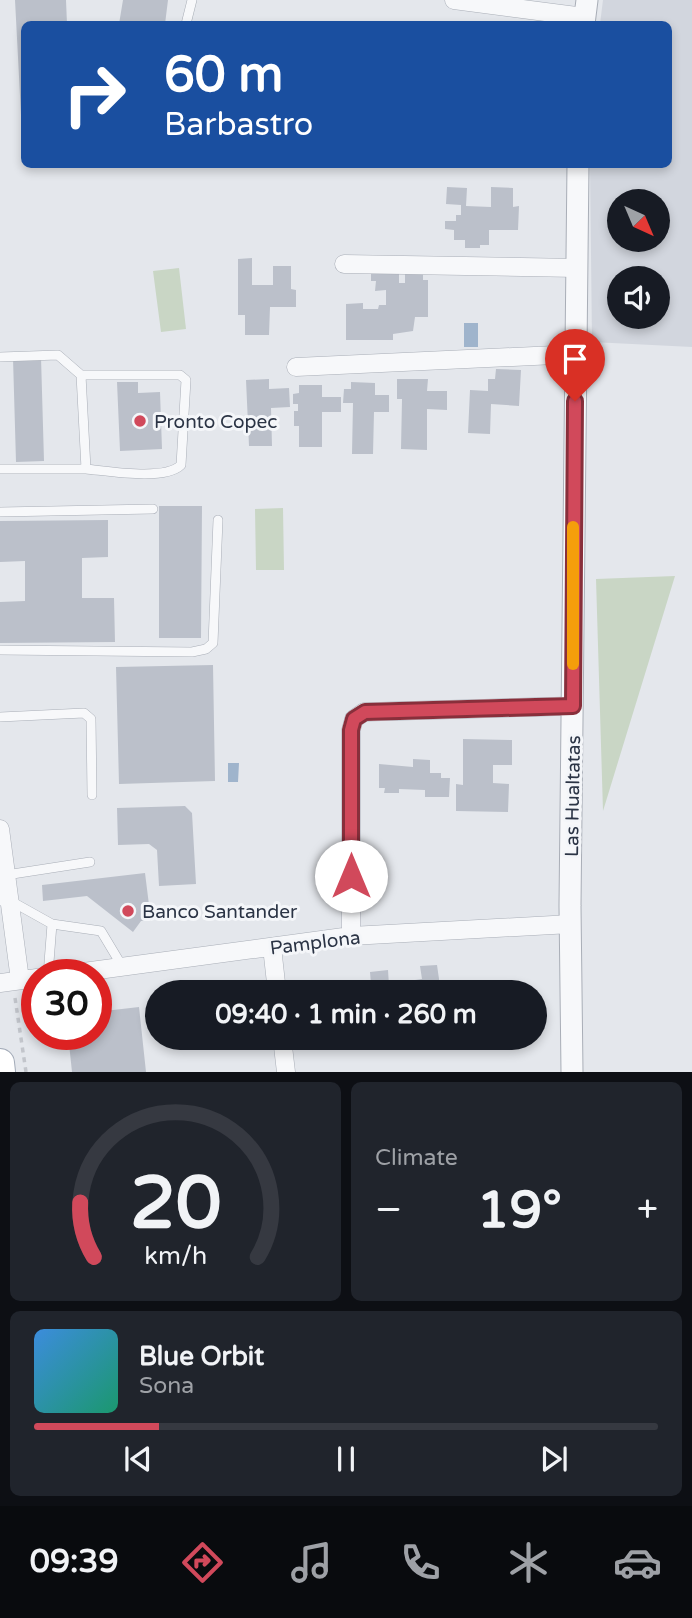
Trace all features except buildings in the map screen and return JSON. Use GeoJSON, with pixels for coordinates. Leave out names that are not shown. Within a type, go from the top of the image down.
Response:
{"type":"FeatureCollection","features":[{"type":"Feature","properties":{"kind":"main road"},"geometry":{"type":"LineString","coordinates":[[0,1063],[1,1072]]}},
{"type":"Feature","properties":{"kind":"street"},"geometry":{"type":"LineString","coordinates":[[454,0],[585,14]]}},
{"type":"Feature","properties":{"kind":"street","name":"Las Hualtatas"},"geometry":{"type":"LineString","coordinates":[[572,1072],[573,471],[578,168]]}},
{"type":"Feature","properties":{"kind":"street"},"geometry":{"type":"LineString","coordinates":[[344,264],[577,268]]}},
{"type":"Feature","properties":{"kind":"street"},"geometry":{"type":"LineString","coordinates":[[296,367],[576,354]]}},
{"type":"Feature","properties":{"kind":"street"},"geometry":{"type":"LineString","coordinates":[[351,936],[351,730],[354,719],[365,712],[573,706]]}},
{"type":"Feature","properties":{"kind":"street"},"geometry":{"type":"LineString","coordinates":[[0,829],[6,875],[4,901],[17,980]]}},
{"type":"Feature","properties":{"kind":"street","name":"Pamplona"},"geometry":{"type":"LineString","coordinates":[[112,968],[351,936],[571,924]]}},
{"type":"Feature","properties":{"kind":"street"},"geometry":{"type":"LineString","coordinates":[[272,947],[276,980]]}},
{"type":"Feature","properties":{"kind":"street"},"geometry":{"type":"LineString","coordinates":[[283,1050],[286,1072]]}},
{"type":"Feature","properties":{"kind":"lane"},"geometry":{"type":"LineString","coordinates":[[187,21],[192,0]]}},
{"type":"Feature","properties":{"kind":"lane"},"geometry":{"type":"LineString","coordinates":[[0,357],[58,355],[81,375],[180,374],[186,380],[181,465],[176,470],[153,473],[86,469],[0,469]]}},
{"type":"Feature","properties":{"kind":"lane"},"geometry":{"type":"LineString","coordinates":[[81,375],[86,469]]}},
{"type":"Feature","properties":{"kind":"lane"},"geometry":{"type":"LineString","coordinates":[[0,512],[153,509]]}},
{"type":"Feature","properties":{"kind":"lane"},"geometry":{"type":"LineString","coordinates":[[0,650],[192,652],[205,649],[213,643],[218,520]]}},
{"type":"Feature","properties":{"kind":"lane"},"geometry":{"type":"LineString","coordinates":[[0,717],[84,713],[91,719],[92,795]]}},
{"type":"Feature","properties":{"kind":"lane"},"geometry":{"type":"LineString","coordinates":[[6,875],[90,862]]}},
{"type":"Feature","properties":{"kind":"lane"},"geometry":{"type":"LineString","coordinates":[[4,901],[52,924],[101,931],[122,967]]}},
{"type":"Feature","properties":{"kind":"lane"},"geometry":{"type":"LineString","coordinates":[[49,959],[52,924]]}},
{"type":"Feature","properties":{"kind":"path"},"geometry":{"type":"LineString","coordinates":[[17,980],[26,1072]]}},
{"type":"Feature","properties":{"kind":"shaded area"},"geometry":{"type":"Polygon","coordinates":[[[603,0],[692,0],[692,347],[592,342],[590,168],[672,168],[672,21],[600,21],[603,0]]]}},
{"type":"Feature","properties":{"kind":"green space"},"geometry":{"type":"Polygon","coordinates":[[[179,268],[186,329],[161,332],[153,271],[179,268]]]}},
{"type":"Feature","properties":{"kind":"green space"},"geometry":{"type":"Polygon","coordinates":[[[283,508],[284,570],[256,570],[255,509],[283,508]]]}},
{"type":"Feature","properties":{"kind":"green space"},"geometry":{"type":"Polygon","coordinates":[[[675,576],[603,811],[596,579],[675,576]]]}},
{"type":"Feature","properties":{"kind":"water"},"geometry":{"type":"Polygon","coordinates":[[[464,323],[478,323],[478,347],[464,347],[464,323]]]}},
{"type":"Feature","properties":{"kind":"water"},"geometry":{"type":"Polygon","coordinates":[[[228,763],[239,763],[238,782],[228,782],[228,763]]]}},
{"type":"Feature","properties":{"kind":"slow traffic"},"geometry":{"type":"LineString","coordinates":[[573,527],[573,664]]}},
{"type":"Feature","properties":{"kind":"place","name":"Pronto Copec"},"geometry":{"type":"Point","coordinates":[140,421]}},
{"type":"Feature","properties":{"kind":"place","name":"Banco Santander"},"geometry":{"type":"Point","coordinates":[128,911]}},
{"type":"Feature","properties":{"kind":"route"},"geometry":{"type":"LineString","coordinates":[[351,876],[351,730],[354,719],[365,712],[573,706],[575,401]]}}]}
